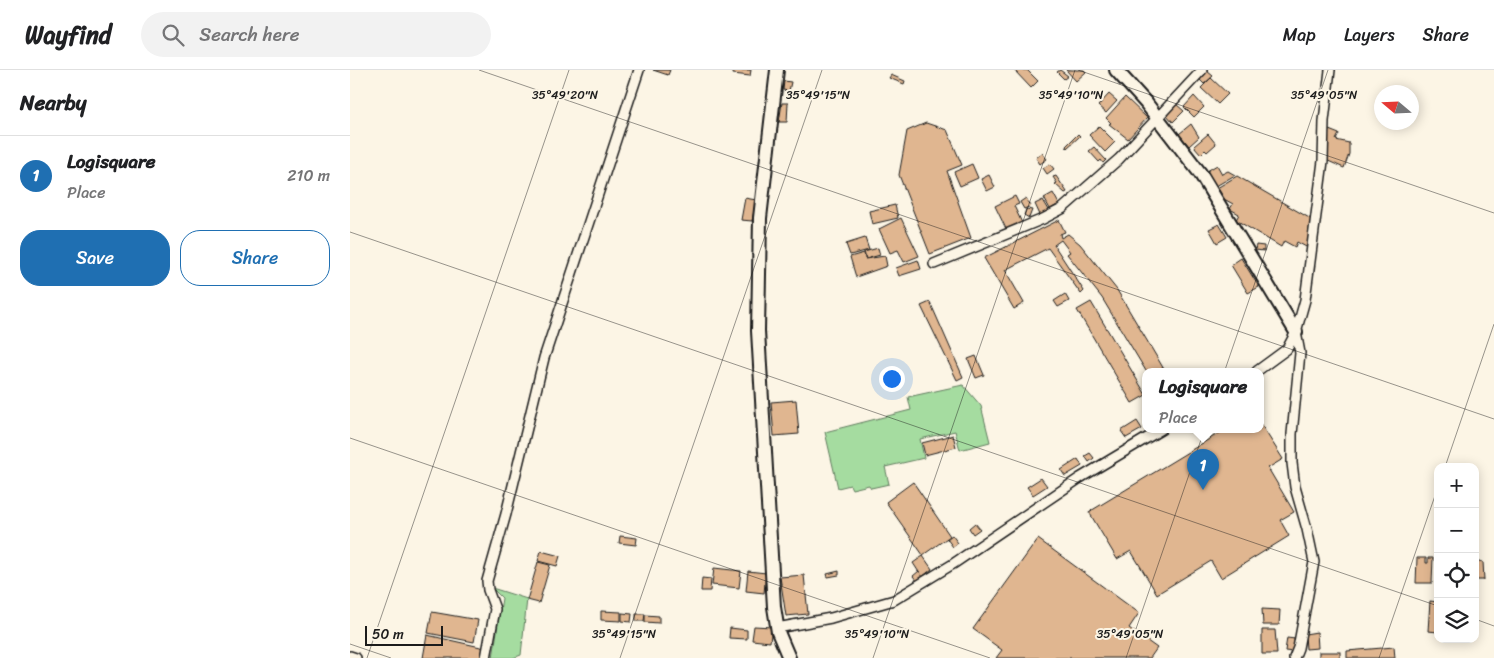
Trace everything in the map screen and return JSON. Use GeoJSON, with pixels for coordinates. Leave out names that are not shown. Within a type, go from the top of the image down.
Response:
{"type":"FeatureCollection","features":[{"type":"Feature","properties":{"kind":"street"},"geometry":{"type":"LineString","coordinates":[[486,658],[496,609],[488,590],[487,581],[506,514],[544,358],[639,70]]}},
{"type":"Feature","properties":{"kind":"street"},"geometry":{"type":"LineString","coordinates":[[777,70],[760,218],[758,332],[774,607],[777,628],[789,658]]}},
{"type":"Feature","properties":{"kind":"street"},"geometry":{"type":"LineString","coordinates":[[1116,70],[1200,173],[1296,332],[1300,352],[1292,434],[1292,463],[1295,487],[1308,529],[1314,562],[1298,648],[1294,658]]}},
{"type":"Feature","properties":{"kind":"street"},"geometry":{"type":"LineString","coordinates":[[934,264],[1043,219],[1062,209],[1119,159],[1202,70]]}},
{"type":"Feature","properties":{"kind":"street"},"geometry":{"type":"LineString","coordinates":[[1261,368],[1287,349],[1296,332],[1304,300],[1323,162],[1324,121],[1330,70]]}},
{"type":"Feature","properties":{"kind":"street"},"geometry":{"type":"LineString","coordinates":[[777,628],[831,618],[894,600],[953,564],[1080,478],[1155,433]]}},
{"type":"Feature","properties":{"kind":"street"},"geometry":{"type":"LineString","coordinates":[[350,656],[356,658]]}},
{"type":"Feature","properties":{"kind":"green space"},"geometry":{"type":"Polygon","coordinates":[[[963,385],[981,406],[990,442],[960,450],[955,431],[920,439],[924,458],[885,467],[889,484],[871,488],[869,485],[852,489],[850,485],[838,488],[825,432],[911,410],[908,397],[963,385]]]}},
{"type":"Feature","properties":{"kind":"green space"},"geometry":{"type":"Polygon","coordinates":[[[492,588],[527,599],[521,655],[513,658],[493,658],[502,598],[492,588]]]}},
{"type":"Feature","properties":{"kind":"building"},"geometry":{"type":"Polygon","coordinates":[[[653,70],[670,70],[668,75],[653,70]]]}},
{"type":"Feature","properties":{"kind":"building"},"geometry":{"type":"Polygon","coordinates":[[[733,70],[751,70],[750,76],[733,74],[733,70]]]}},
{"type":"Feature","properties":{"kind":"building"},"geometry":{"type":"Polygon","coordinates":[[[1014,70],[1027,70],[1038,81],[1031,88],[1014,70]]]}},
{"type":"Feature","properties":{"kind":"building"},"geometry":{"type":"Polygon","coordinates":[[[1060,70],[1068,76],[1064,79],[1057,72],[1060,70]]]}},
{"type":"Feature","properties":{"kind":"building"},"geometry":{"type":"Polygon","coordinates":[[[1066,70],[1084,70],[1086,72],[1076,81],[1066,70]]]}},
{"type":"Feature","properties":{"kind":"building"},"geometry":{"type":"Polygon","coordinates":[[[1207,71],[1213,76],[1204,84],[1199,79],[1207,71]]]}},
{"type":"Feature","properties":{"kind":"building"},"geometry":{"type":"Polygon","coordinates":[[[891,75],[905,81],[904,84],[889,78],[891,75]]]}},
{"type":"Feature","properties":{"kind":"building"},"geometry":{"type":"Polygon","coordinates":[[[1211,78],[1228,94],[1218,104],[1201,88],[1211,78]]]}},
{"type":"Feature","properties":{"kind":"building"},"geometry":{"type":"Polygon","coordinates":[[[784,81],[791,82],[789,91],[783,90],[784,81]]]}},
{"type":"Feature","properties":{"kind":"building"},"geometry":{"type":"Polygon","coordinates":[[[1109,94],[1117,101],[1106,113],[1098,106],[1109,94]]]}},
{"type":"Feature","properties":{"kind":"building"},"geometry":{"type":"Polygon","coordinates":[[[1194,96],[1204,107],[1194,117],[1184,107],[1194,96]]]}},
{"type":"Feature","properties":{"kind":"building"},"geometry":{"type":"Polygon","coordinates":[[[1125,97],[1147,118],[1128,139],[1109,124],[1111,123],[1106,118],[1125,97]]]}},
{"type":"Feature","properties":{"kind":"building"},"geometry":{"type":"Polygon","coordinates":[[[782,103],[788,103],[787,122],[779,122],[782,103]]]}},
{"type":"Feature","properties":{"kind":"building"},"geometry":{"type":"Polygon","coordinates":[[[1176,104],[1184,111],[1173,122],[1166,114],[1176,104]]]}},
{"type":"Feature","properties":{"kind":"building"},"geometry":{"type":"Polygon","coordinates":[[[926,123],[947,130],[962,165],[947,171],[971,238],[930,254],[899,175],[907,131],[926,123]]]}},
{"type":"Feature","properties":{"kind":"building"},"geometry":{"type":"Polygon","coordinates":[[[1191,124],[1199,137],[1189,146],[1179,134],[1191,124]]]}},
{"type":"Feature","properties":{"kind":"building"},"geometry":{"type":"Polygon","coordinates":[[[1099,126],[1115,142],[1105,152],[1089,135],[1099,126]]]}},
{"type":"Feature","properties":{"kind":"building"},"geometry":{"type":"Polygon","coordinates":[[[1329,130],[1339,134],[1336,140],[1349,143],[1349,154],[1344,168],[1326,160],[1326,139],[1329,130]]]}},
{"type":"Feature","properties":{"kind":"building"},"geometry":{"type":"Polygon","coordinates":[[[1078,134],[1080,136],[1067,148],[1066,146],[1078,134]]]}},
{"type":"Feature","properties":{"kind":"building"},"geometry":{"type":"Polygon","coordinates":[[[1208,134],[1216,144],[1207,152],[1205,150],[1201,154],[1194,146],[1208,134]]]}},
{"type":"Feature","properties":{"kind":"building"},"geometry":{"type":"Polygon","coordinates":[[[1094,147],[1106,160],[1103,163],[1101,160],[1099,162],[1089,151],[1094,147]]]}},
{"type":"Feature","properties":{"kind":"building"},"geometry":{"type":"Polygon","coordinates":[[[1042,153],[1047,159],[1040,164],[1036,158],[1042,153]]]}},
{"type":"Feature","properties":{"kind":"building"},"geometry":{"type":"Polygon","coordinates":[[[972,164],[978,178],[960,186],[954,172],[972,164]]]}},
{"type":"Feature","properties":{"kind":"building"},"geometry":{"type":"Polygon","coordinates":[[[1050,164],[1054,169],[1047,174],[1043,168],[1050,164]]]}},
{"type":"Feature","properties":{"kind":"building"},"geometry":{"type":"Polygon","coordinates":[[[1217,165],[1222,174],[1228,171],[1235,175],[1216,186],[1207,171],[1217,165]]]}},
{"type":"Feature","properties":{"kind":"building"},"geometry":{"type":"Polygon","coordinates":[[[989,175],[995,187],[987,191],[981,179],[989,175]]]}},
{"type":"Feature","properties":{"kind":"building"},"geometry":{"type":"Polygon","coordinates":[[[1056,176],[1067,192],[1065,193],[1055,184],[1057,183],[1053,177],[1056,176]]]}},
{"type":"Feature","properties":{"kind":"building"},"geometry":{"type":"Polygon","coordinates":[[[1237,176],[1311,219],[1308,248],[1297,242],[1295,247],[1284,241],[1281,247],[1236,220],[1239,214],[1230,209],[1233,204],[1224,199],[1217,188],[1237,176]]]}},
{"type":"Feature","properties":{"kind":"building"},"geometry":{"type":"Polygon","coordinates":[[[1053,193],[1059,204],[1050,209],[1044,198],[1053,193]]]}},
{"type":"Feature","properties":{"kind":"building"},"geometry":{"type":"Polygon","coordinates":[[[1015,196],[1019,204],[1014,206],[1023,225],[1008,233],[995,206],[1015,196]]]}},
{"type":"Feature","properties":{"kind":"building"},"geometry":{"type":"Polygon","coordinates":[[[745,198],[756,200],[752,221],[741,220],[745,198]]]}},
{"type":"Feature","properties":{"kind":"building"},"geometry":{"type":"Polygon","coordinates":[[[1026,198],[1031,206],[1024,209],[1020,202],[1026,198]]]}},
{"type":"Feature","properties":{"kind":"building"},"geometry":{"type":"Polygon","coordinates":[[[1043,200],[1049,210],[1040,215],[1035,204],[1043,200]]]}},
{"type":"Feature","properties":{"kind":"building"},"geometry":{"type":"Polygon","coordinates":[[[895,205],[898,218],[872,224],[869,211],[895,205]]]}},
{"type":"Feature","properties":{"kind":"building"},"geometry":{"type":"Polygon","coordinates":[[[1026,209],[1032,210],[1029,218],[1024,215],[1026,209]]]}},
{"type":"Feature","properties":{"kind":"building"},"geometry":{"type":"Polygon","coordinates":[[[901,218],[919,256],[904,262],[898,250],[890,253],[879,229],[901,218]]]}},
{"type":"Feature","properties":{"kind":"building"},"geometry":{"type":"Polygon","coordinates":[[[1059,220],[1065,232],[1060,234],[1061,238],[1068,234],[1080,244],[1117,290],[1163,368],[1144,368],[1102,298],[1067,254],[1070,252],[1061,240],[1054,245],[1084,291],[1081,294],[1048,248],[1005,270],[1024,303],[1014,309],[984,258],[1059,220]]]}},
{"type":"Feature","properties":{"kind":"building"},"geometry":{"type":"Polygon","coordinates":[[[1219,224],[1227,237],[1217,243],[1209,229],[1219,224]]]}},
{"type":"Feature","properties":{"kind":"building"},"geometry":{"type":"Polygon","coordinates":[[[865,238],[869,250],[850,255],[846,244],[865,238]]]}},
{"type":"Feature","properties":{"kind":"building"},"geometry":{"type":"Polygon","coordinates":[[[1256,245],[1264,246],[1264,251],[1255,250],[1256,245]]]}},
{"type":"Feature","properties":{"kind":"building"},"geometry":{"type":"Polygon","coordinates":[[[878,248],[880,255],[866,259],[864,252],[878,248]]]}},
{"type":"Feature","properties":{"kind":"building"},"geometry":{"type":"Polygon","coordinates":[[[864,253],[865,259],[885,256],[887,266],[856,277],[850,257],[864,253]]]}},
{"type":"Feature","properties":{"kind":"building"},"geometry":{"type":"Polygon","coordinates":[[[1241,258],[1259,287],[1248,293],[1231,265],[1241,258]]]}},
{"type":"Feature","properties":{"kind":"building"},"geometry":{"type":"Polygon","coordinates":[[[918,260],[921,269],[899,276],[896,268],[918,260]]]}},
{"type":"Feature","properties":{"kind":"building"},"geometry":{"type":"Polygon","coordinates":[[[1065,294],[1069,301],[1058,307],[1054,301],[1065,294]]]}},
{"type":"Feature","properties":{"kind":"building"},"geometry":{"type":"Polygon","coordinates":[[[930,302],[963,377],[957,380],[921,306],[930,302]]]}},
{"type":"Feature","properties":{"kind":"building"},"geometry":{"type":"Polygon","coordinates":[[[1091,302],[1142,388],[1142,397],[1132,403],[1077,310],[1091,302]]]}},
{"type":"Feature","properties":{"kind":"building"},"geometry":{"type":"Polygon","coordinates":[[[976,356],[984,375],[976,378],[968,359],[976,356]]]}},
{"type":"Feature","properties":{"kind":"building"},"geometry":{"type":"Polygon","coordinates":[[[796,400],[799,434],[774,436],[771,402],[796,400]]]}},
{"type":"Feature","properties":{"kind":"building"},"geometry":{"type":"Polygon","coordinates":[[[1137,421],[1142,429],[1126,438],[1121,431],[1137,421]]]}},
{"type":"Feature","properties":{"kind":"building"},"geometry":{"type":"Polygon","coordinates":[[[1264,429],[1283,459],[1268,468],[1294,512],[1280,520],[1289,536],[1221,578],[1211,561],[1157,594],[1131,551],[1117,559],[1089,512],[1219,433],[1264,433],[1264,429]]]}},
{"type":"Feature","properties":{"kind":"building"},"geometry":{"type":"Polygon","coordinates":[[[953,435],[956,447],[925,455],[922,443],[953,435]]]}},
{"type":"Feature","properties":{"kind":"building"},"geometry":{"type":"Polygon","coordinates":[[[1090,453],[1094,458],[1089,462],[1085,456],[1090,453]]]}},
{"type":"Feature","properties":{"kind":"building"},"geometry":{"type":"Polygon","coordinates":[[[1078,459],[1082,466],[1065,476],[1061,470],[1078,459]]]}},
{"type":"Feature","properties":{"kind":"building"},"geometry":{"type":"Polygon","coordinates":[[[1041,478],[1047,486],[1033,495],[1027,487],[1041,478]]]}},
{"type":"Feature","properties":{"kind":"building"},"geometry":{"type":"Polygon","coordinates":[[[913,482],[950,536],[923,555],[886,502],[913,482]]]}},
{"type":"Feature","properties":{"kind":"building"},"geometry":{"type":"Polygon","coordinates":[[[975,523],[980,529],[973,534],[969,528],[975,523]]]}},
{"type":"Feature","properties":{"kind":"building"},"geometry":{"type":"Polygon","coordinates":[[[952,535],[958,543],[953,547],[947,539],[952,535]]]}},
{"type":"Feature","properties":{"kind":"building"},"geometry":{"type":"Polygon","coordinates":[[[620,536],[637,538],[636,545],[619,543],[620,536]]]}},
{"type":"Feature","properties":{"kind":"building"},"geometry":{"type":"Polygon","coordinates":[[[1038,539],[1139,613],[1129,628],[1157,648],[1150,658],[996,658],[1002,650],[973,629],[1038,539]]]}},
{"type":"Feature","properties":{"kind":"building"},"geometry":{"type":"Polygon","coordinates":[[[541,551],[560,556],[557,566],[538,561],[541,551]]]}},
{"type":"Feature","properties":{"kind":"building"},"geometry":{"type":"Polygon","coordinates":[[[923,556],[932,569],[922,577],[913,563],[923,556]]]}},
{"type":"Feature","properties":{"kind":"building"},"geometry":{"type":"Polygon","coordinates":[[[1417,558],[1426,558],[1426,563],[1428,563],[1428,558],[1433,558],[1432,583],[1416,583],[1417,558]]]}},
{"type":"Feature","properties":{"kind":"building"},"geometry":{"type":"Polygon","coordinates":[[[1479,561],[1483,562],[1484,580],[1479,580],[1479,561]]]}},
{"type":"Feature","properties":{"kind":"building"},"geometry":{"type":"Polygon","coordinates":[[[538,562],[550,565],[539,603],[527,600],[538,562]]]}},
{"type":"Feature","properties":{"kind":"building"},"geometry":{"type":"Polygon","coordinates":[[[714,568],[741,571],[739,588],[712,585],[714,568]]]}},
{"type":"Feature","properties":{"kind":"building"},"geometry":{"type":"Polygon","coordinates":[[[748,571],[766,573],[764,593],[746,591],[748,571]]]}},
{"type":"Feature","properties":{"kind":"building"},"geometry":{"type":"Polygon","coordinates":[[[839,571],[839,575],[828,577],[827,574],[839,571]]]}},
{"type":"Feature","properties":{"kind":"building"},"geometry":{"type":"Polygon","coordinates":[[[919,571],[923,577],[917,581],[913,576],[919,571]]]}},
{"type":"Feature","properties":{"kind":"building"},"geometry":{"type":"Polygon","coordinates":[[[804,575],[808,614],[786,616],[780,577],[804,575]]]}},
{"type":"Feature","properties":{"kind":"building"},"geometry":{"type":"Polygon","coordinates":[[[702,578],[711,579],[710,591],[701,591],[702,578]]]}},
{"type":"Feature","properties":{"kind":"building"},"geometry":{"type":"Polygon","coordinates":[[[1430,601],[1434,602],[1434,632],[1428,631],[1430,601]]]}},
{"type":"Feature","properties":{"kind":"building"},"geometry":{"type":"Polygon","coordinates":[[[1262,609],[1280,610],[1279,625],[1263,625],[1262,609]]]}},
{"type":"Feature","properties":{"kind":"building"},"geometry":{"type":"Polygon","coordinates":[[[601,611],[621,612],[621,621],[601,620],[601,611]]]}},
{"type":"Feature","properties":{"kind":"building"},"geometry":{"type":"Polygon","coordinates":[[[432,612],[478,620],[474,642],[428,633],[432,612]]]}},
{"type":"Feature","properties":{"kind":"building"},"geometry":{"type":"Polygon","coordinates":[[[622,613],[632,614],[631,622],[622,621],[622,613]]]}},
{"type":"Feature","properties":{"kind":"building"},"geometry":{"type":"Polygon","coordinates":[[[636,614],[645,614],[644,621],[636,621],[636,614]]]}},
{"type":"Feature","properties":{"kind":"building"},"geometry":{"type":"Polygon","coordinates":[[[645,615],[659,616],[659,623],[645,622],[645,615]]]}},
{"type":"Feature","properties":{"kind":"building"},"geometry":{"type":"Polygon","coordinates":[[[754,626],[772,627],[770,642],[752,640],[754,626]]]}},
{"type":"Feature","properties":{"kind":"building"},"geometry":{"type":"Polygon","coordinates":[[[730,628],[747,630],[747,639],[729,638],[730,628]]]}},
{"type":"Feature","properties":{"kind":"building"},"geometry":{"type":"Polygon","coordinates":[[[1262,630],[1275,630],[1277,654],[1262,654],[1262,630]]]}},
{"type":"Feature","properties":{"kind":"building"},"geometry":{"type":"Polygon","coordinates":[[[1317,632],[1318,648],[1306,649],[1305,634],[1317,632]]]}},
{"type":"Feature","properties":{"kind":"building"},"geometry":{"type":"Polygon","coordinates":[[[427,635],[485,648],[483,658],[423,658],[427,635]]]}},
{"type":"Feature","properties":{"kind":"building"},"geometry":{"type":"Polygon","coordinates":[[[1287,638],[1295,639],[1293,652],[1285,651],[1287,638]]]}},
{"type":"Feature","properties":{"kind":"building"},"geometry":{"type":"Polygon","coordinates":[[[1394,647],[1395,658],[1347,658],[1347,651],[1394,647]]]}},
{"type":"Feature","properties":{"kind":"building"},"geometry":{"type":"Polygon","coordinates":[[[1319,652],[1340,652],[1340,658],[1319,658],[1319,652]]]}},
{"type":"Feature","properties":{"kind":"place","name":"Logisquare"},"geometry":{"type":"Point","coordinates":[1203,490]}}]}
